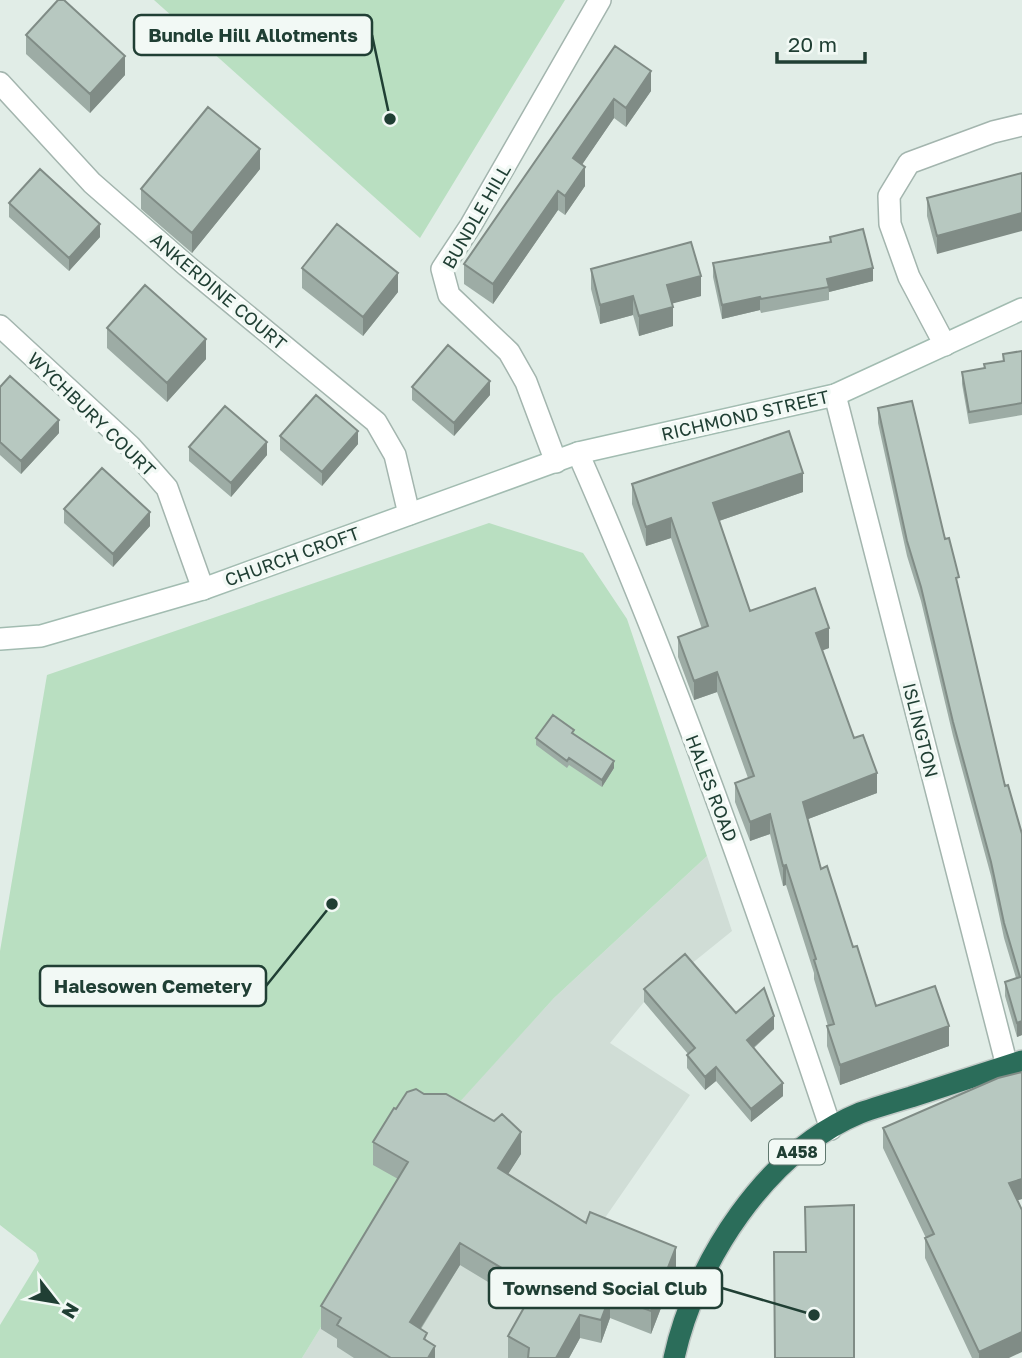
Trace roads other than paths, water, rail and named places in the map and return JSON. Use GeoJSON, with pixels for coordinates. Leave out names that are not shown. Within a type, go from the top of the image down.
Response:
{"type":"FeatureCollection","features":[{"type":"Feature","properties":{"kind":"highway","name":"A458"},"geometry":{"type":"LineString","coordinates":[[674,1358],[692,1296],[707,1266],[757,1193],[783,1165],[809,1143],[859,1114],[1014,1063]]}},
{"type":"Feature","properties":{"kind":"street","name":"BUNDLE HILL"},"geometry":{"type":"LineString","coordinates":[[556,462],[526,382],[509,352],[449,295],[442,269],[471,225],[600,0]]}},
{"type":"Feature","properties":{"kind":"street","name":"ANKERDINE COURT"},"geometry":{"type":"LineString","coordinates":[[0,83],[92,183],[187,266],[376,422],[395,455],[409,514]]}},
{"type":"Feature","properties":{"kind":"street"},"geometry":{"type":"LineString","coordinates":[[945,345],[909,277],[890,224],[889,196],[909,163],[993,132],[1022,125]]}},
{"type":"Feature","properties":{"kind":"street","name":"RICHMOND STREET"},"geometry":{"type":"LineString","coordinates":[[578,453],[835,395],[1022,309]]}},
{"type":"Feature","properties":{"kind":"street","name":"WYCHBURY COURT"},"geometry":{"type":"LineString","coordinates":[[0,326],[130,446],[167,488],[204,589]]}},
{"type":"Feature","properties":{"kind":"street","name":"ISLINGTON"},"geometry":{"type":"LineString","coordinates":[[835,395],[1014,1063]]}},
{"type":"Feature","properties":{"kind":"street","name":"CHURCH CROFT"},"geometry":{"type":"LineString","coordinates":[[0,639],[41,636],[204,589],[578,453]]}},
{"type":"Feature","properties":{"kind":"street","name":"HALES ROAD"},"geometry":{"type":"LineString","coordinates":[[578,453],[629,567],[737,851],[831,1129]]}},
{"type":"Feature","properties":{"kind":"place","name":"Bundle Hill Allotments"},"geometry":{"type":"Point","coordinates":[390,119]}},
{"type":"Feature","properties":{"kind":"place","name":"Halesowen Cemetery"},"geometry":{"type":"Point","coordinates":[332,904]}},
{"type":"Feature","properties":{"kind":"place","name":"Townsend Social Club"},"geometry":{"type":"Point","coordinates":[814,1315]}}]}
